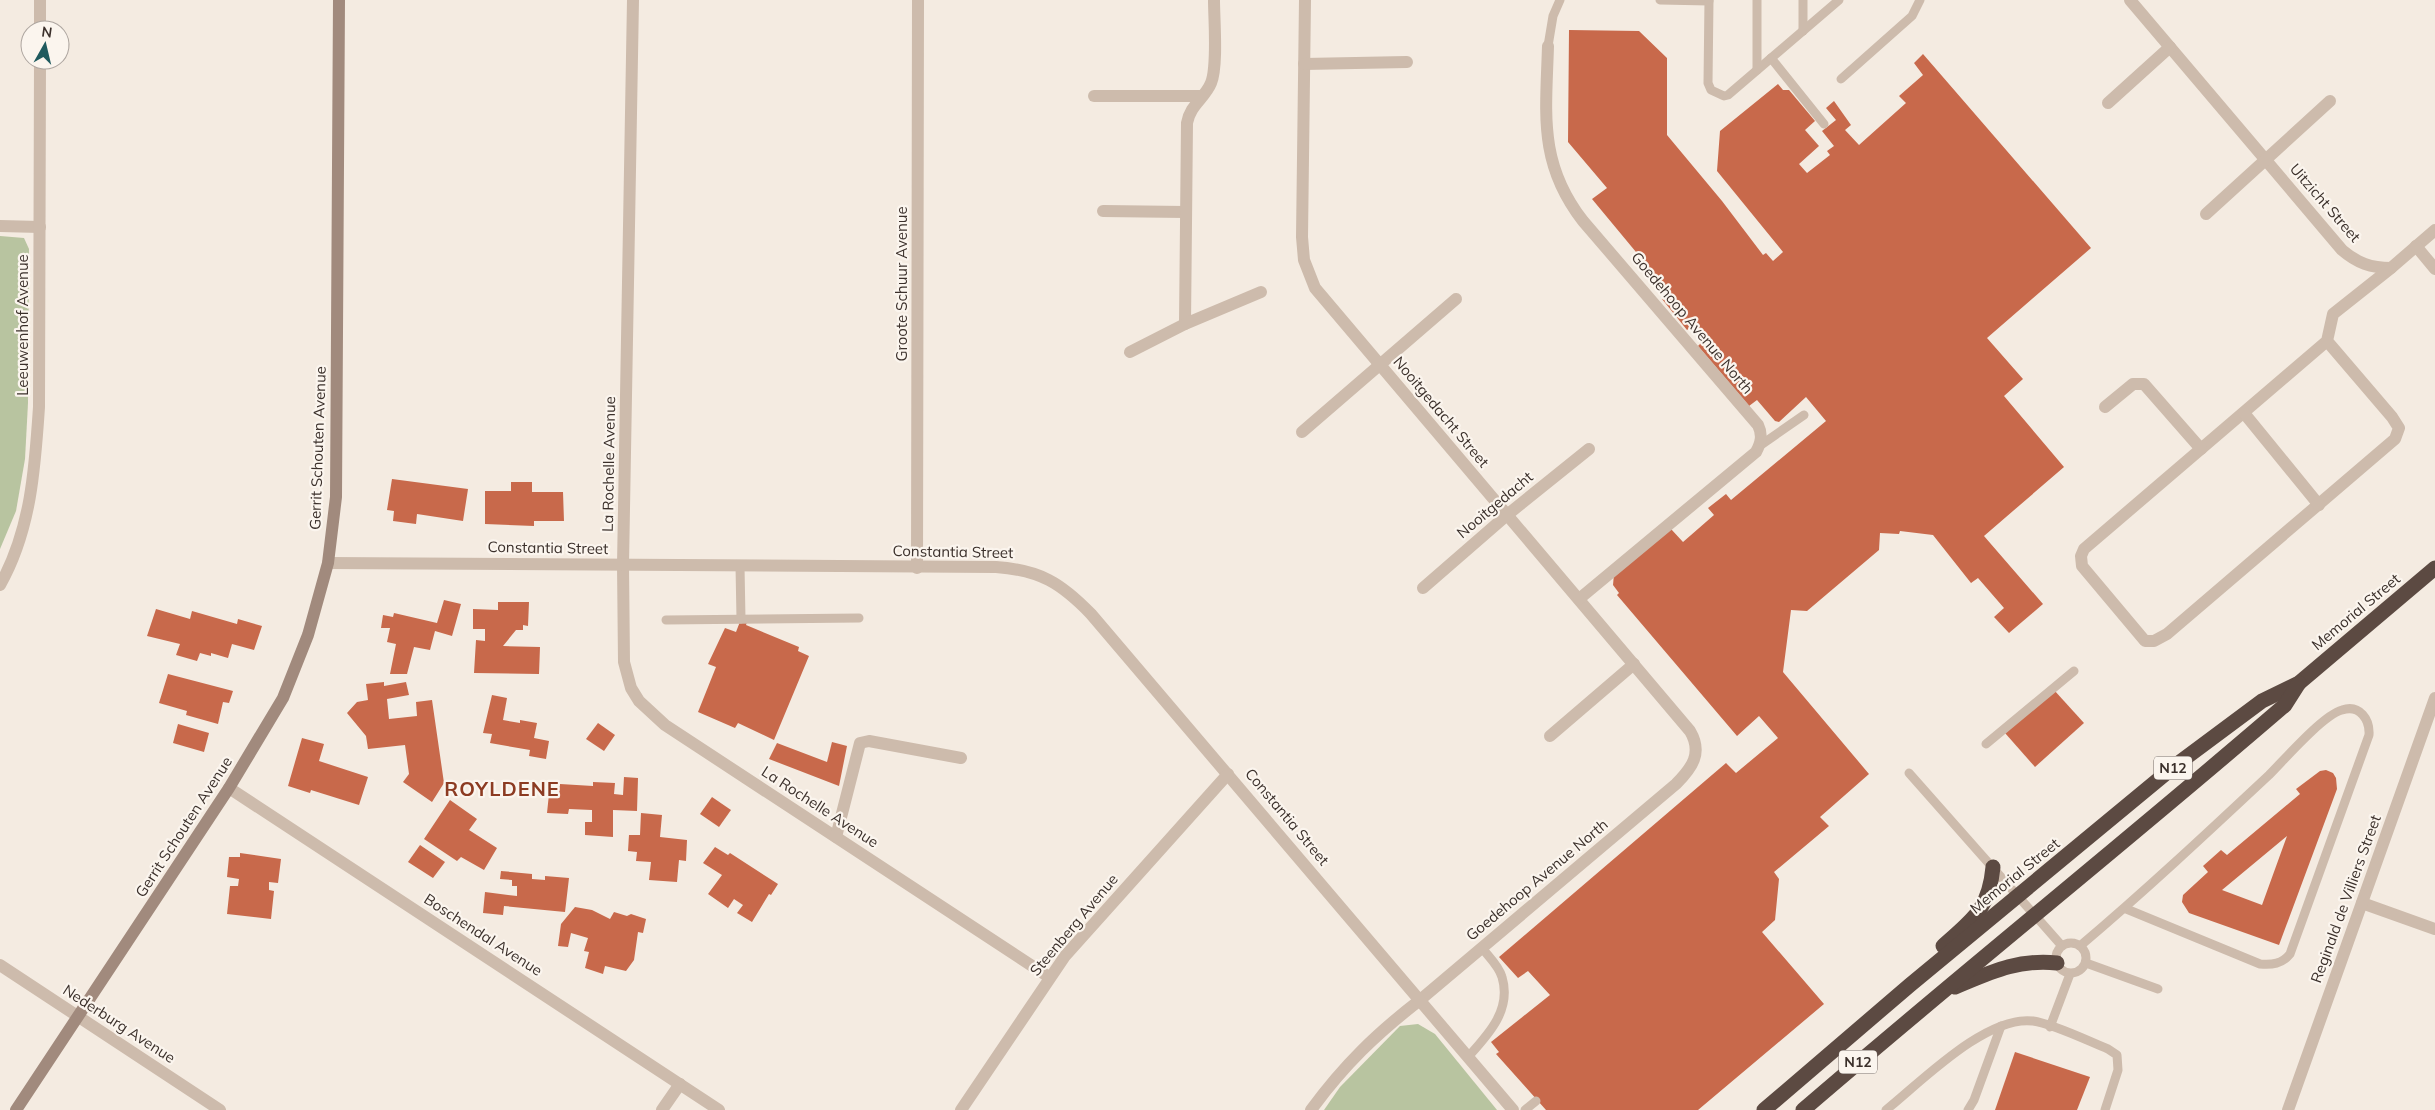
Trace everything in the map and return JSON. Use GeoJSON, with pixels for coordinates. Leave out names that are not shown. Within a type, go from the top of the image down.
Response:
{"type":"FeatureCollection","features":[{"type":"Feature","properties":{"kind":"highway","name":"Memorial Street"},"geometry":{"type":"LineString","coordinates":[[1764,1110],[1910,985],[2020,896],[2176,765],[2262,701],[2299,683],[2435,568]]}},
{"type":"Feature","properties":{"kind":"highway","name":"Memorial Street"},"geometry":{"type":"LineString","coordinates":[[1803,1110],[1938,994],[2036,916],[2285,705],[2299,683]]}},
{"type":"Feature","properties":{"kind":"highway"},"geometry":{"type":"LineString","coordinates":[[1910,985],[1927,962],[1982,909],[1989,894],[1993,867]]}},
{"type":"Feature","properties":{"kind":"highway"},"geometry":{"type":"LineString","coordinates":[[1938,994],[2012,964],[2032,962],[2057,963]]}},
{"type":"Feature","properties":{"kind":"street"},"geometry":{"type":"LineString","coordinates":[[40,0],[40,20]]}},
{"type":"Feature","properties":{"kind":"street","name":"Gerrit Schouten Avenue"},"geometry":{"type":"LineString","coordinates":[[16,1110],[266,729],[290,681],[308,635],[328,563],[336,497],[339,0]]}},
{"type":"Feature","properties":{"kind":"street","name":"La Rochelle Avenue"},"geometry":{"type":"LineString","coordinates":[[633,0],[623,565],[624,662],[631,688],[639,701],[665,725],[1049,977]]}},
{"type":"Feature","properties":{"kind":"street","name":"Groote Schuur Avenue"},"geometry":{"type":"LineString","coordinates":[[917,568],[918,0]]}},
{"type":"Feature","properties":{"kind":"street"},"geometry":{"type":"LineString","coordinates":[[1185,324],[1187,123],[1192,108],[1210,86],[1214,74],[1214,0]]}},
{"type":"Feature","properties":{"kind":"street","name":"Nooitgedacht Street"},"geometry":{"type":"LineString","coordinates":[[1305,0],[1302,237],[1304,260],[1311,280],[1322,298],[1634,664],[1694,738],[1695,759],[1686,774],[1676,784]]}},
{"type":"Feature","properties":{"kind":"street","name":"Uitzicht Street"},"geometry":{"type":"LineString","coordinates":[[2130,0],[2347,254],[2368,266],[2391,268]]}},
{"type":"Feature","properties":{"kind":"street","name":"Goedehoop Avenue North"},"geometry":{"type":"LineString","coordinates":[[1548,46],[1547,139],[1550,155],[1561,187],[1583,221],[1758,425],[1761,438],[1758,448]]}},
{"type":"Feature","properties":{"kind":"street"},"geometry":{"type":"LineString","coordinates":[[2108,103],[2170,47]]}},
{"type":"Feature","properties":{"kind":"street"},"geometry":{"type":"LineString","coordinates":[[1304,64],[1407,62]]}},
{"type":"Feature","properties":{"kind":"street","name":"Leeuwenhof Avenue"},"geometry":{"type":"LineString","coordinates":[[0,584],[25,523],[34,474],[39,406],[40,70]]}},
{"type":"Feature","properties":{"kind":"street"},"geometry":{"type":"LineString","coordinates":[[1094,96],[1200,96]]}},
{"type":"Feature","properties":{"kind":"street"},"geometry":{"type":"LineString","coordinates":[[2206,214],[2330,101]]}},
{"type":"Feature","properties":{"kind":"street"},"geometry":{"type":"LineString","coordinates":[[1103,211],[1185,212]]}},
{"type":"Feature","properties":{"kind":"street"},"geometry":{"type":"LineString","coordinates":[[0,226],[40,227]]}},
{"type":"Feature","properties":{"kind":"street"},"geometry":{"type":"LineString","coordinates":[[2326,341],[2392,417],[2399,428],[2398,433],[2391,443],[2167,634],[2154,642],[2146,641],[2082,566],[2080,556],[2090,543],[2326,341],[2333,314],[2435,230]]}},
{"type":"Feature","properties":{"kind":"street"},"geometry":{"type":"LineString","coordinates":[[2416,246],[2435,269]]}},
{"type":"Feature","properties":{"kind":"street"},"geometry":{"type":"LineString","coordinates":[[1130,352],[1185,324],[1261,292]]}},
{"type":"Feature","properties":{"kind":"street"},"geometry":{"type":"LineString","coordinates":[[1302,432],[1456,299]]}},
{"type":"Feature","properties":{"kind":"street"},"geometry":{"type":"LineString","coordinates":[[2105,407],[2133,384],[2144,384],[2202,449]]}},
{"type":"Feature","properties":{"kind":"street"},"geometry":{"type":"LineString","coordinates":[[2244,413],[2319,505]]}},
{"type":"Feature","properties":{"kind":"street"},"geometry":{"type":"LineString","coordinates":[[1579,599],[1758,448]]}},
{"type":"Feature","properties":{"kind":"street","name":"Nooitgedacht"},"geometry":{"type":"LineString","coordinates":[[1423,588],[1589,449]]}},
{"type":"Feature","properties":{"kind":"street","name":"Constantia Street"},"geometry":{"type":"LineString","coordinates":[[328,563],[1013,568],[1043,576],[1058,584],[1091,614],[1513,1110]]}},
{"type":"Feature","properties":{"kind":"street"},"geometry":{"type":"LineString","coordinates":[[1550,736],[1634,664]]}},
{"type":"Feature","properties":{"kind":"street","name":"Reginald de Villiers Street"},"geometry":{"type":"LineString","coordinates":[[2288,1110],[2435,698]]}},
{"type":"Feature","properties":{"kind":"street"},"geometry":{"type":"LineString","coordinates":[[836,837],[860,743],[869,741],[961,758]]}},
{"type":"Feature","properties":{"kind":"street","name":"Steenberg Avenue"},"geometry":{"type":"LineString","coordinates":[[961,1110],[1049,977],[1080,938],[1228,774]]}},
{"type":"Feature","properties":{"kind":"street","name":"Goedehoop Avenue North"},"geometry":{"type":"LineString","coordinates":[[1311,1110],[1361,1050],[1380,1032],[1676,784]]}},
{"type":"Feature","properties":{"kind":"street","name":"Boschendal Avenue"},"geometry":{"type":"LineString","coordinates":[[229,788],[719,1110]]}},
{"type":"Feature","properties":{"kind":"street"},"geometry":{"type":"LineString","coordinates":[[2362,903],[2435,929]]}},
{"type":"Feature","properties":{"kind":"street","name":"Nederburg Avenue"},"geometry":{"type":"LineString","coordinates":[[0,965],[220,1110]]}},
{"type":"Feature","properties":{"kind":"street"},"geometry":{"type":"LineString","coordinates":[[662,1110],[680,1084]]}},
{"type":"Feature","properties":{"kind":"lane","name":"Goedehoop Avenue North"},"geometry":{"type":"LineString","coordinates":[[1548,46],[1553,16],[1560,0]]}},
{"type":"Feature","properties":{"kind":"lane"},"geometry":{"type":"LineString","coordinates":[[1660,0],[1709,0],[1708,81],[1711,90],[1719,95],[1728,95],[1840,0]]}},
{"type":"Feature","properties":{"kind":"lane"},"geometry":{"type":"LineString","coordinates":[[1757,0],[1757,70]]}},
{"type":"Feature","properties":{"kind":"lane"},"geometry":{"type":"LineString","coordinates":[[1803,0],[1803,31]]}},
{"type":"Feature","properties":{"kind":"lane"},"geometry":{"type":"LineString","coordinates":[[1841,79],[1912,16],[1920,0]]}},
{"type":"Feature","properties":{"kind":"lane"},"geometry":{"type":"LineString","coordinates":[[1771,58],[1824,124]]}},
{"type":"Feature","properties":{"kind":"lane"},"geometry":{"type":"LineString","coordinates":[[1758,448],[1804,415]]}},
{"type":"Feature","properties":{"kind":"lane"},"geometry":{"type":"LineString","coordinates":[[740,566],[741,619]]}},
{"type":"Feature","properties":{"kind":"lane"},"geometry":{"type":"LineString","coordinates":[[666,620],[859,618]]}},
{"type":"Feature","properties":{"kind":"lane"},"geometry":{"type":"LineString","coordinates":[[1986,744],[2074,671]]}},
{"type":"Feature","properties":{"kind":"lane"},"geometry":{"type":"LineString","coordinates":[[2080,946],[2247,795],[2323,722],[2343,709],[2357,711],[2365,715],[2370,726],[2369,735],[2290,954],[2285,960],[2276,964],[2260,964],[2124,908]]}},
{"type":"Feature","properties":{"kind":"lane"},"geometry":{"type":"LineString","coordinates":[[1910,773],[2062,946]]}},
{"type":"Feature","properties":{"kind":"lane"},"geometry":{"type":"LineString","coordinates":[[2068,943],[2080,946],[2087,957],[2086,963],[2080,971],[2070,974],[2060,968],[2057,963],[2058,951],[2062,946],[2068,943]]}},
{"type":"Feature","properties":{"kind":"lane"},"geometry":{"type":"LineString","coordinates":[[1468,1056],[1493,1028],[1504,1001],[1502,976],[1482,948]]}},
{"type":"Feature","properties":{"kind":"lane"},"geometry":{"type":"LineString","coordinates":[[2086,963],[2158,989]]}},
{"type":"Feature","properties":{"kind":"lane"},"geometry":{"type":"LineString","coordinates":[[2050,1027],[2070,974]]}},
{"type":"Feature","properties":{"kind":"lane"},"geometry":{"type":"LineString","coordinates":[[1886,1110],[1967,1044],[2001,1026],[2027,1021],[2050,1027],[2117,1055],[2118,1070],[2105,1110]]}},
{"type":"Feature","properties":{"kind":"lane"},"geometry":{"type":"LineString","coordinates":[[1968,1110],[1974,1100],[2001,1026]]}},
{"type":"Feature","properties":{"kind":"lane"},"geometry":{"type":"LineString","coordinates":[[1525,1110],[1536,1101]]}},
{"type":"Feature","properties":{"kind":"green space"},"geometry":{"type":"Polygon","coordinates":[[[0,236],[24,238],[29,249],[28,403],[25,459],[16,511],[0,549],[0,236]]]}},
{"type":"Feature","properties":{"kind":"green space"},"geometry":{"type":"Polygon","coordinates":[[[1418,1024],[1435,1034],[1497,1110],[1324,1110],[1340,1087],[1400,1026],[1418,1024]]]}},
{"type":"Feature","properties":{"kind":"building"},"geometry":{"type":"Polygon","coordinates":[[[1569,30],[1639,31],[1667,58],[1667,135],[1722,201],[1763,255],[1766,253],[1773,261],[1783,252],[1717,171],[1720,131],[1778,84],[1783,90],[1789,90],[1815,121],[1805,130],[1819,146],[1799,164],[1807,173],[1830,155],[1827,151],[1834,146],[1822,131],[1836,120],[1826,108],[1834,101],[1851,125],[1845,130],[1859,145],[1906,103],[1899,96],[1923,75],[1914,63],[1923,54],[2091,248],[1987,338],[2023,379],[2004,396],[2064,467],[1984,536],[2043,604],[2009,633],[1994,617],[2004,608],[1978,578],[1971,583],[1933,535],[1900,531],[1899,534],[1880,533],[1879,550],[1807,611],[1791,610],[1783,672],[1869,774],[1820,817],[1829,826],[1774,872],[1779,879],[1775,920],[1762,932],[1824,1004],[1698,1110],[1546,1110],[1496,1054],[1499,1052],[1491,1042],[1550,995],[1528,971],[1518,978],[1499,957],[1726,763],[1736,773],[1778,738],[1759,716],[1737,736],[1617,595],[1619,593],[1613,585],[1614,574],[1671,529],[1683,542],[1714,515],[1708,508],[1726,494],[1731,500],[1826,421],[1806,397],[1779,422],[1775,421],[1757,400],[1749,406],[1698,346],[1706,338],[1695,324],[1687,330],[1662,299],[1670,293],[1592,199],[1607,188],[1568,142],[1569,30]]]}},
{"type":"Feature","properties":{"kind":"building"},"geometry":{"type":"Polygon","coordinates":[[[392,479],[468,489],[463,521],[417,514],[416,524],[393,521],[394,511],[387,510],[392,479]]]}},
{"type":"Feature","properties":{"kind":"building"},"geometry":{"type":"Polygon","coordinates":[[[511,482],[532,482],[532,492],[563,492],[564,521],[534,521],[534,526],[485,524],[485,491],[511,491],[511,482]]]}},
{"type":"Feature","properties":{"kind":"building"},"geometry":{"type":"Polygon","coordinates":[[[444,600],[461,604],[452,636],[435,631],[430,650],[414,647],[407,674],[390,674],[396,644],[387,642],[390,628],[381,628],[383,615],[393,617],[394,613],[437,623],[444,600]]]}},
{"type":"Feature","properties":{"kind":"building"},"geometry":{"type":"Polygon","coordinates":[[[498,602],[529,602],[528,626],[523,625],[523,630],[516,630],[503,646],[540,647],[539,674],[474,673],[476,640],[485,641],[485,629],[473,629],[473,609],[498,610],[498,602]]]}},
{"type":"Feature","properties":{"kind":"building"},"geometry":{"type":"Polygon","coordinates":[[[156,609],[190,619],[192,611],[237,624],[238,619],[262,626],[254,650],[232,644],[228,658],[211,653],[211,656],[200,653],[197,661],[176,655],[180,644],[147,636],[156,609]]]}},
{"type":"Feature","properties":{"kind":"building"},"geometry":{"type":"Polygon","coordinates":[[[741,619],[747,622],[746,625],[799,647],[798,651],[809,656],[774,740],[738,723],[735,728],[698,712],[716,667],[708,664],[725,628],[736,632],[741,619]]]}},
{"type":"Feature","properties":{"kind":"building"},"geometry":{"type":"Polygon","coordinates":[[[168,674],[233,691],[229,703],[223,702],[218,724],[186,715],[187,711],[159,703],[168,674]]]}},
{"type":"Feature","properties":{"kind":"building"},"geometry":{"type":"Polygon","coordinates":[[[384,682],[384,686],[406,682],[409,695],[387,699],[389,719],[417,716],[416,702],[432,700],[444,783],[432,802],[403,782],[409,774],[405,745],[368,749],[366,736],[347,713],[357,702],[368,700],[366,684],[384,682]]]}},
{"type":"Feature","properties":{"kind":"building"},"geometry":{"type":"Polygon","coordinates":[[[2054,690],[2084,723],[2035,767],[2005,733],[2054,690]]]}},
{"type":"Feature","properties":{"kind":"building"},"geometry":{"type":"Polygon","coordinates":[[[492,695],[507,698],[503,720],[537,723],[534,738],[549,741],[546,759],[529,756],[530,750],[490,743],[492,734],[483,733],[492,695]]]}},
{"type":"Feature","properties":{"kind":"building"},"geometry":{"type":"Polygon","coordinates":[[[598,723],[615,735],[604,751],[586,739],[598,723]]]}},
{"type":"Feature","properties":{"kind":"building"},"geometry":{"type":"Polygon","coordinates":[[[178,724],[209,733],[204,752],[173,743],[178,724]]]}},
{"type":"Feature","properties":{"kind":"building"},"geometry":{"type":"Polygon","coordinates":[[[302,738],[324,744],[319,761],[368,777],[359,805],[311,790],[310,793],[288,786],[302,738]]]}},
{"type":"Feature","properties":{"kind":"building"},"geometry":{"type":"Polygon","coordinates":[[[832,742],[847,746],[839,786],[769,759],[777,743],[827,762],[832,742]]]}},
{"type":"Feature","properties":{"kind":"building"},"geometry":{"type":"Polygon","coordinates":[[[2326,770],[2333,773],[2336,778],[2337,789],[2279,945],[2189,913],[2182,902],[2183,895],[2208,872],[2203,866],[2221,850],[2227,855],[2300,794],[2296,789],[2320,771],[2326,770]],[[2287,836],[2222,890],[2262,905],[2287,836]]]}},
{"type":"Feature","properties":{"kind":"building"},"geometry":{"type":"Polygon","coordinates":[[[624,777],[638,778],[637,811],[613,810],[613,837],[585,835],[585,822],[592,822],[592,810],[569,809],[568,814],[547,813],[549,794],[559,794],[560,784],[593,786],[593,782],[615,783],[614,794],[623,795],[624,777]]]}},
{"type":"Feature","properties":{"kind":"building"},"geometry":{"type":"Polygon","coordinates":[[[712,797],[731,810],[719,827],[700,814],[712,797]]]}},
{"type":"Feature","properties":{"kind":"building"},"geometry":{"type":"Polygon","coordinates":[[[450,800],[477,819],[469,830],[497,848],[484,870],[461,857],[457,861],[424,839],[450,800]]]}},
{"type":"Feature","properties":{"kind":"building"},"geometry":{"type":"Polygon","coordinates":[[[641,813],[662,815],[660,837],[687,840],[686,861],[679,860],[677,882],[649,880],[651,862],[636,861],[637,852],[628,851],[629,835],[640,835],[641,813]]]}},
{"type":"Feature","properties":{"kind":"building"},"geometry":{"type":"Polygon","coordinates":[[[420,845],[445,862],[433,878],[408,862],[420,845]]]}},
{"type":"Feature","properties":{"kind":"building"},"geometry":{"type":"Polygon","coordinates":[[[715,847],[728,855],[730,853],[778,884],[771,895],[769,894],[752,922],[737,913],[743,905],[734,899],[728,908],[708,894],[722,875],[703,863],[715,847]]]}},
{"type":"Feature","properties":{"kind":"building"},"geometry":{"type":"Polygon","coordinates":[[[240,853],[281,859],[278,883],[269,882],[269,890],[274,891],[271,919],[227,914],[230,886],[238,886],[239,879],[227,877],[229,857],[240,857],[240,853]]]}},
{"type":"Feature","properties":{"kind":"building"},"geometry":{"type":"Polygon","coordinates":[[[501,871],[532,874],[532,879],[545,880],[545,876],[569,878],[565,912],[504,906],[503,915],[483,913],[485,892],[517,896],[517,886],[512,886],[512,880],[500,879],[501,871]]]}},
{"type":"Feature","properties":{"kind":"building"},"geometry":{"type":"Polygon","coordinates":[[[575,907],[592,910],[610,919],[614,912],[627,916],[631,914],[646,919],[643,933],[638,932],[634,960],[626,971],[605,966],[603,974],[585,968],[589,952],[584,951],[588,938],[571,933],[568,947],[558,946],[561,924],[575,907]]]}},
{"type":"Feature","properties":{"kind":"building"},"geometry":{"type":"Polygon","coordinates":[[[2015,1052],[2090,1077],[2077,1110],[1995,1110],[2015,1052]]]}},
{"type":"Feature","properties":{"kind":"district","name":"ROYLDENE"},"geometry":{"type":"Point","coordinates":[502,789]}}]}
